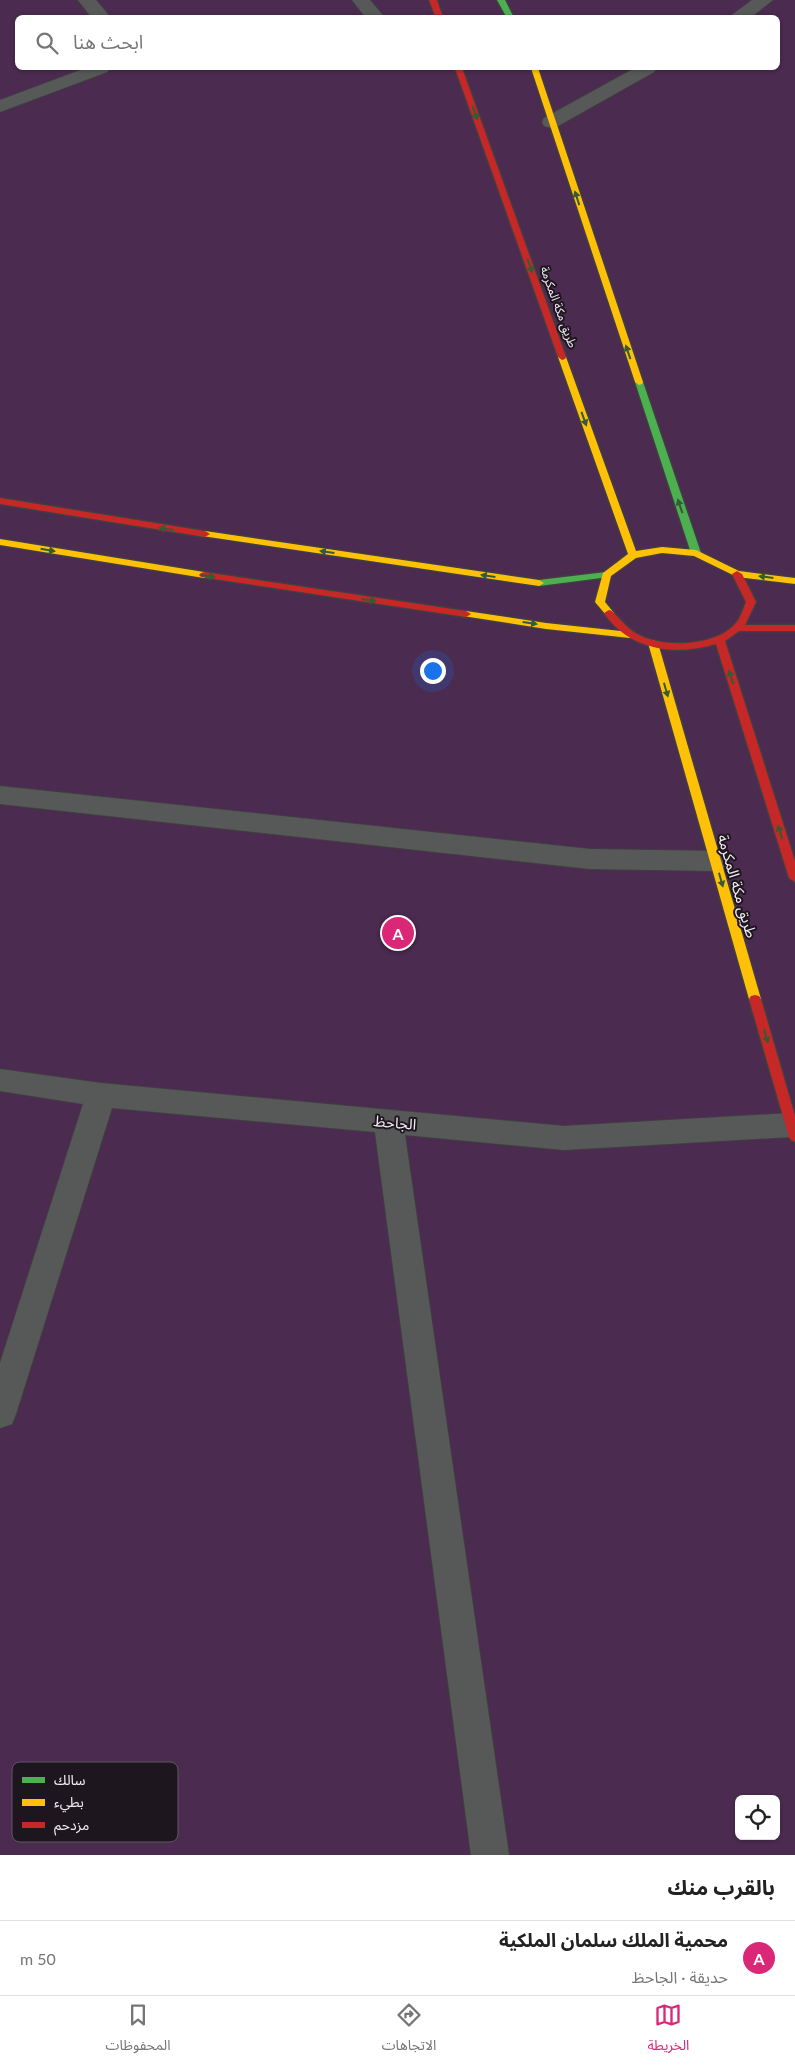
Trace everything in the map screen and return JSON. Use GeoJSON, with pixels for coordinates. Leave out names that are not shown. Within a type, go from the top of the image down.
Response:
{"type":"FeatureCollection","features":[{"type":"Feature","properties":{"kind":"street"},"geometry":{"type":"LineString","coordinates":[[87,0],[100,15]]}},
{"type":"Feature","properties":{"kind":"street"},"geometry":{"type":"LineString","coordinates":[[361,0],[374,15]]}},
{"type":"Feature","properties":{"kind":"street"},"geometry":{"type":"LineString","coordinates":[[433,0],[439,15]]}},
{"type":"Feature","properties":{"kind":"street"},"geometry":{"type":"LineString","coordinates":[[501,0],[509,15]]}},
{"type":"Feature","properties":{"kind":"street"},"geometry":{"type":"LineString","coordinates":[[731,0],[742,14],[764,0]]}},
{"type":"Feature","properties":{"kind":"street"},"geometry":{"type":"LineString","coordinates":[[0,106],[96,70]]}},
{"type":"Feature","properties":{"kind":"street","name":"طريق مكة المكرمة"},"geometry":{"type":"LineString","coordinates":[[459,70],[633,555]]}},
{"type":"Feature","properties":{"kind":"street"},"geometry":{"type":"LineString","coordinates":[[535,70],[696,553]]}},
{"type":"Feature","properties":{"kind":"street"},"geometry":{"type":"LineString","coordinates":[[551,122],[644,70]]}},
{"type":"Feature","properties":{"kind":"street"},"geometry":{"type":"LineString","coordinates":[[0,501],[145,526],[540,583],[606,575],[633,555],[662,550],[696,553],[737,574],[795,581]]}},
{"type":"Feature","properties":{"kind":"street"},"geometry":{"type":"LineString","coordinates":[[0,542],[112,561],[546,626],[630,635],[653,643],[689,647],[720,640],[738,628],[751,602],[737,574]]}},
{"type":"Feature","properties":{"kind":"street"},"geometry":{"type":"LineString","coordinates":[[606,575],[600,602],[630,635]]}},
{"type":"Feature","properties":{"kind":"street"},"geometry":{"type":"LineString","coordinates":[[738,628],[795,628]]}},
{"type":"Feature","properties":{"kind":"street"},"geometry":{"type":"LineString","coordinates":[[720,640],[795,878]]}},
{"type":"Feature","properties":{"kind":"street","name":"طريق مكة المكرمة"},"geometry":{"type":"LineString","coordinates":[[653,643],[793,1131]]}},
{"type":"Feature","properties":{"kind":"street"},"geometry":{"type":"LineString","coordinates":[[0,795],[590,859],[716,861]]}},
{"type":"Feature","properties":{"kind":"street","name":"الجاحظ"},"geometry":{"type":"LineString","coordinates":[[0,1080],[101,1095],[564,1138],[793,1131]]}},
{"type":"Feature","properties":{"kind":"street"},"geometry":{"type":"LineString","coordinates":[[0,1414],[101,1095]]}},
{"type":"Feature","properties":{"kind":"street"},"geometry":{"type":"LineString","coordinates":[[388,1122],[490,1855]]}},
{"type":"Feature","properties":{"kind":"shaded area"},"geometry":{"type":"Polygon","coordinates":[[[0,0],[795,0],[795,1855],[0,1855],[0,0]]]}},
{"type":"Feature","properties":{"kind":"traffic: fast"},"geometry":{"type":"LineString","coordinates":[[501,0],[509,15]]}},
{"type":"Feature","properties":{"kind":"traffic: fast"},"geometry":{"type":"LineString","coordinates":[[639,382],[696,553]]}},
{"type":"Feature","properties":{"kind":"traffic: fast"},"geometry":{"type":"LineString","coordinates":[[539,583],[606,575]]}},
{"type":"Feature","properties":{"kind":"traffic: slow"},"geometry":{"type":"LineString","coordinates":[[535,70],[639,382]]}},
{"type":"Feature","properties":{"kind":"traffic: slow"},"geometry":{"type":"LineString","coordinates":[[562,357],[633,555]]}},
{"type":"Feature","properties":{"kind":"traffic: slow"},"geometry":{"type":"LineString","coordinates":[[205,534],[539,583]]}},
{"type":"Feature","properties":{"kind":"traffic: slow"},"geometry":{"type":"LineString","coordinates":[[0,542],[204,575]]}},
{"type":"Feature","properties":{"kind":"traffic: slow"},"geometry":{"type":"LineString","coordinates":[[609,613],[600,602],[606,575],[633,555],[662,550],[696,553],[737,574],[795,581]]}},
{"type":"Feature","properties":{"kind":"traffic: slow"},"geometry":{"type":"LineString","coordinates":[[466,614],[546,626],[630,635]]}},
{"type":"Feature","properties":{"kind":"traffic: slow"},"geometry":{"type":"LineString","coordinates":[[653,643],[755,999]]}},
{"type":"Feature","properties":{"kind":"traffic: jam"},"geometry":{"type":"LineString","coordinates":[[433,0],[439,15]]}},
{"type":"Feature","properties":{"kind":"traffic: jam"},"geometry":{"type":"LineString","coordinates":[[459,70],[562,357]]}},
{"type":"Feature","properties":{"kind":"traffic: jam"},"geometry":{"type":"LineString","coordinates":[[0,501],[205,534]]}},
{"type":"Feature","properties":{"kind":"traffic: jam"},"geometry":{"type":"LineString","coordinates":[[609,613],[630,634],[649,643],[676,646],[706,644],[731,634],[739,626],[751,602],[737,574]]}},
{"type":"Feature","properties":{"kind":"traffic: jam"},"geometry":{"type":"LineString","coordinates":[[204,575],[466,614]]}},
{"type":"Feature","properties":{"kind":"traffic: jam"},"geometry":{"type":"LineString","coordinates":[[739,628],[795,628]]}},
{"type":"Feature","properties":{"kind":"traffic: jam"},"geometry":{"type":"LineString","coordinates":[[720,640],[795,878]]}},
{"type":"Feature","properties":{"kind":"traffic: jam"},"geometry":{"type":"LineString","coordinates":[[755,999],[795,1137]]}},
{"type":"Feature","properties":{"kind":"place","name":"محمية الملك سلمان الملكية"},"geometry":{"type":"Point","coordinates":[398,933]}}]}
